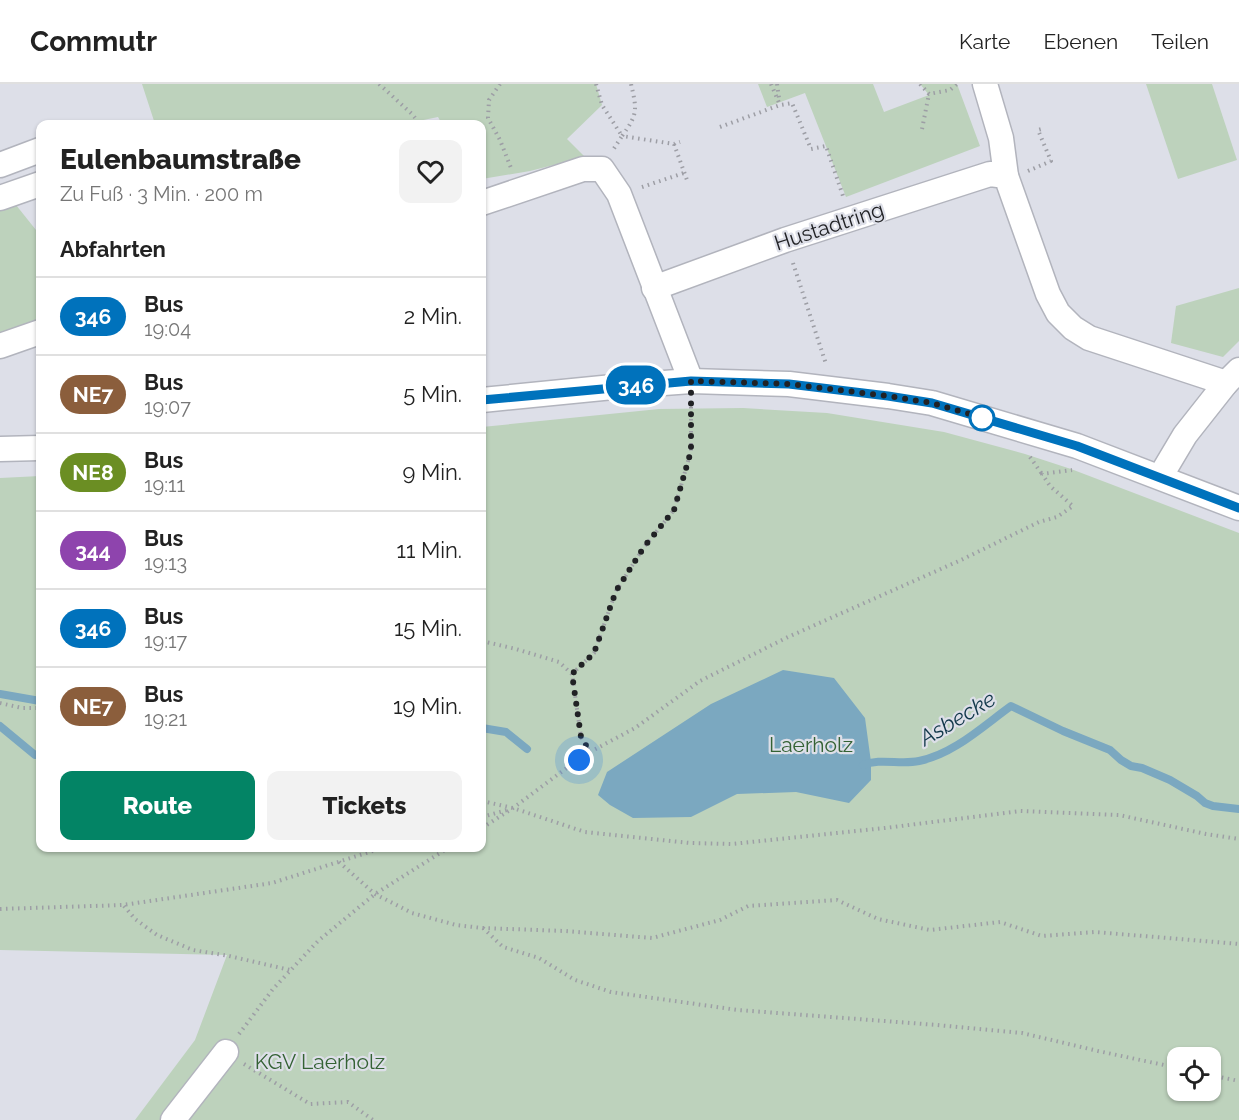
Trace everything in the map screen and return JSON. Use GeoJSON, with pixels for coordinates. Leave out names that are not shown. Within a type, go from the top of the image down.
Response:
{"type":"FeatureCollection","features":[{"type":"Feature","properties":{"kind":"street"},"geometry":{"type":"LineString","coordinates":[[985,84],[1001,138],[1016,174],[1048,294],[1058,313],[1073,328],[1089,338],[1233,376],[1185,435],[1160,477]]}},
{"type":"Feature","properties":{"kind":"street"},"geometry":{"type":"LineString","coordinates":[[0,165],[36,152]]}},
{"type":"Feature","properties":{"kind":"street"},"geometry":{"type":"LineString","coordinates":[[486,202],[583,168],[602,169],[618,194],[691,381]]}},
{"type":"Feature","properties":{"kind":"street","name":"Hustadtring"},"geometry":{"type":"LineString","coordinates":[[654,288],[785,240],[990,174],[1016,174]]}},
{"type":"Feature","properties":{"kind":"street"},"geometry":{"type":"LineString","coordinates":[[0,198],[36,185]]}},
{"type":"Feature","properties":{"kind":"street"},"geometry":{"type":"LineString","coordinates":[[0,346],[36,333]]}},
{"type":"Feature","properties":{"kind":"street"},"geometry":{"type":"LineString","coordinates":[[486,400],[691,381],[789,384],[932,403],[1077,446],[1239,508]]}},
{"type":"Feature","properties":{"kind":"street"},"geometry":{"type":"LineString","coordinates":[[0,449],[36,448]]}},
{"type":"Feature","properties":{"kind":"street"},"geometry":{"type":"LineString","coordinates":[[173,1120],[226,1052]]}},
{"type":"Feature","properties":{"kind":"path"},"geometry":{"type":"LineString","coordinates":[[380,84],[417,120]]}},
{"type":"Feature","properties":{"kind":"path"},"geometry":{"type":"LineString","coordinates":[[500,84],[489,100],[488,118],[500,140],[520,191]]}},
{"type":"Feature","properties":{"kind":"path"},"geometry":{"type":"LineString","coordinates":[[596,84],[602,105],[622,136],[674,144],[680,142]]}},
{"type":"Feature","properties":{"kind":"path"},"geometry":{"type":"LineString","coordinates":[[602,169],[633,121],[636,106],[631,84]]}},
{"type":"Feature","properties":{"kind":"path"},"geometry":{"type":"LineString","coordinates":[[771,84],[780,105]]}},
{"type":"Feature","properties":{"kind":"path"},"geometry":{"type":"LineString","coordinates":[[777,84],[780,105]]}},
{"type":"Feature","properties":{"kind":"path"},"geometry":{"type":"LineString","coordinates":[[920,84],[929,94]]}},
{"type":"Feature","properties":{"kind":"path"},"geometry":{"type":"LineString","coordinates":[[929,94],[950,90],[957,84]]}},
{"type":"Feature","properties":{"kind":"path"},"geometry":{"type":"LineString","coordinates":[[922,129],[929,94]]}},
{"type":"Feature","properties":{"kind":"path"},"geometry":{"type":"LineString","coordinates":[[720,127],[780,105],[792,103],[811,149],[826,146],[843,193]]}},
{"type":"Feature","properties":{"kind":"path"},"geometry":{"type":"LineString","coordinates":[[1016,174],[1051,161],[1038,130],[1045,128]]}},
{"type":"Feature","properties":{"kind":"path"},"geometry":{"type":"LineString","coordinates":[[674,144],[687,180]]}},
{"type":"Feature","properties":{"kind":"path"},"geometry":{"type":"LineString","coordinates":[[618,194],[684,173]]}},
{"type":"Feature","properties":{"kind":"path"},"geometry":{"type":"LineString","coordinates":[[792,260],[834,389]]}},
{"type":"Feature","properties":{"kind":"path"},"geometry":{"type":"LineString","coordinates":[[572,674],[594,653],[616,591],[644,547],[674,510],[691,451],[691,381]]}},
{"type":"Feature","properties":{"kind":"path"},"geometry":{"type":"LineString","coordinates":[[1042,474],[1073,470],[1077,446]]}},
{"type":"Feature","properties":{"kind":"path"},"geometry":{"type":"LineString","coordinates":[[486,825],[590,752],[634,728],[700,681],[788,637],[961,560],[1039,522],[1057,517],[1073,506],[1050,486],[1034,462]]}},
{"type":"Feature","properties":{"kind":"path"},"geometry":{"type":"LineString","coordinates":[[486,642],[559,662],[572,674],[581,737],[590,752]]}},
{"type":"Feature","properties":{"kind":"path"},"geometry":{"type":"LineString","coordinates":[[0,703],[22,708],[36,708]]}},
{"type":"Feature","properties":{"kind":"path"},"geometry":{"type":"LineString","coordinates":[[486,802],[513,808],[585,832],[690,843],[732,844],[1020,811],[1119,815],[1239,839]]}},
{"type":"Feature","properties":{"kind":"path"},"geometry":{"type":"LineString","coordinates":[[486,816],[513,808]]}},
{"type":"Feature","properties":{"kind":"path"},"geometry":{"type":"LineString","coordinates":[[0,909],[123,905],[272,883],[370,852]]}},
{"type":"Feature","properties":{"kind":"path"},"geometry":{"type":"LineString","coordinates":[[373,1120],[348,1102],[310,1104],[226,1052],[273,988],[318,941],[375,894],[442,852]]}},
{"type":"Feature","properties":{"kind":"path"},"geometry":{"type":"LineString","coordinates":[[339,862],[375,894],[412,913],[456,925],[482,928],[565,931],[652,938],[720,920],[748,906],[837,900],[878,919],[930,930],[1000,922],[1042,936],[1095,932],[1239,944]]}},
{"type":"Feature","properties":{"kind":"path"},"geometry":{"type":"LineString","coordinates":[[123,905],[135,919],[157,935],[193,950],[291,970]]}},
{"type":"Feature","properties":{"kind":"path"},"geometry":{"type":"LineString","coordinates":[[482,928],[503,946],[539,958],[575,980],[611,992],[738,1010],[1022,1033],[1167,1066]]}},
{"type":"Feature","properties":{"kind":"path"},"geometry":{"type":"LineString","coordinates":[[1221,1077],[1239,1081]]}},
{"type":"Feature","properties":{"kind":"green space"},"geometry":{"type":"Polygon","coordinates":[[[142,84],[596,84],[602,105],[567,139],[585,157],[530,171],[486,178],[486,120],[440,120],[438,117],[423,120],[154,120],[142,84]]]}},
{"type":"Feature","properties":{"kind":"green space"},"geometry":{"type":"Polygon","coordinates":[[[758,84],[873,84],[884,112],[929,95],[920,84],[957,84],[980,146],[846,197],[805,93],[767,107],[758,84]]]}},
{"type":"Feature","properties":{"kind":"green space"},"geometry":{"type":"Polygon","coordinates":[[[1146,84],[1212,84],[1237,160],[1178,179],[1146,84]]]}},
{"type":"Feature","properties":{"kind":"green space"},"geometry":{"type":"Polygon","coordinates":[[[16,205],[36,230],[36,321],[0,334],[0,211],[16,205]]]}},
{"type":"Feature","properties":{"kind":"green space"},"geometry":{"type":"Polygon","coordinates":[[[1239,288],[1239,341],[1223,357],[1171,343],[1176,306],[1239,288]]]}},
{"type":"Feature","properties":{"kind":"green space","name":"Laerholz"},"geometry":{"type":"Polygon","coordinates":[[[743,408],[827,413],[944,432],[1025,454],[1071,469],[1239,533],[1239,1120],[135,1120],[195,1040],[227,955],[0,950],[0,478],[36,476],[36,852],[486,852],[486,427],[659,409],[743,408]]]}},
{"type":"Feature","properties":{"kind":"water"},"geometry":{"type":"Polygon","coordinates":[[[783,670],[834,678],[865,718],[871,780],[849,803],[796,792],[737,794],[691,817],[633,818],[598,795],[607,772],[711,704],[783,670]]]}},
{"type":"Feature","properties":{"kind":"waterway"},"geometry":{"type":"LineString","coordinates":[[0,694],[36,700]]}},
{"type":"Feature","properties":{"kind":"waterway","name":"Asbecke"},"geometry":{"type":"LineString","coordinates":[[863,765],[876,762],[912,762],[932,757],[956,746],[1011,706],[1110,750],[1131,766],[1142,768],[1170,780],[1205,803],[1239,809]]}},
{"type":"Feature","properties":{"kind":"waterway"},"geometry":{"type":"LineString","coordinates":[[0,726],[36,755]]}},
{"type":"Feature","properties":{"kind":"waterway"},"geometry":{"type":"LineString","coordinates":[[486,729],[506,732],[527,749]]}},
{"type":"Feature","properties":{"kind":"bus line","name":"346"},"geometry":{"type":"LineString","coordinates":[[486,400],[691,381],[789,384],[888,396],[932,403],[1077,446],[1239,508]]}},
{"type":"Feature","properties":{"kind":"route"},"geometry":{"type":"LineString","coordinates":[[579,760],[590,752],[581,737],[572,674],[594,653],[616,591],[644,547],[674,510],[691,451],[691,381],[789,384],[888,396],[932,403],[984,418],[982,418]]}},
{"type":"Feature","properties":{"kind":"park label","name":"KGV Laerholz"},"geometry":{"type":"Point","coordinates":[320,1061]}}]}
